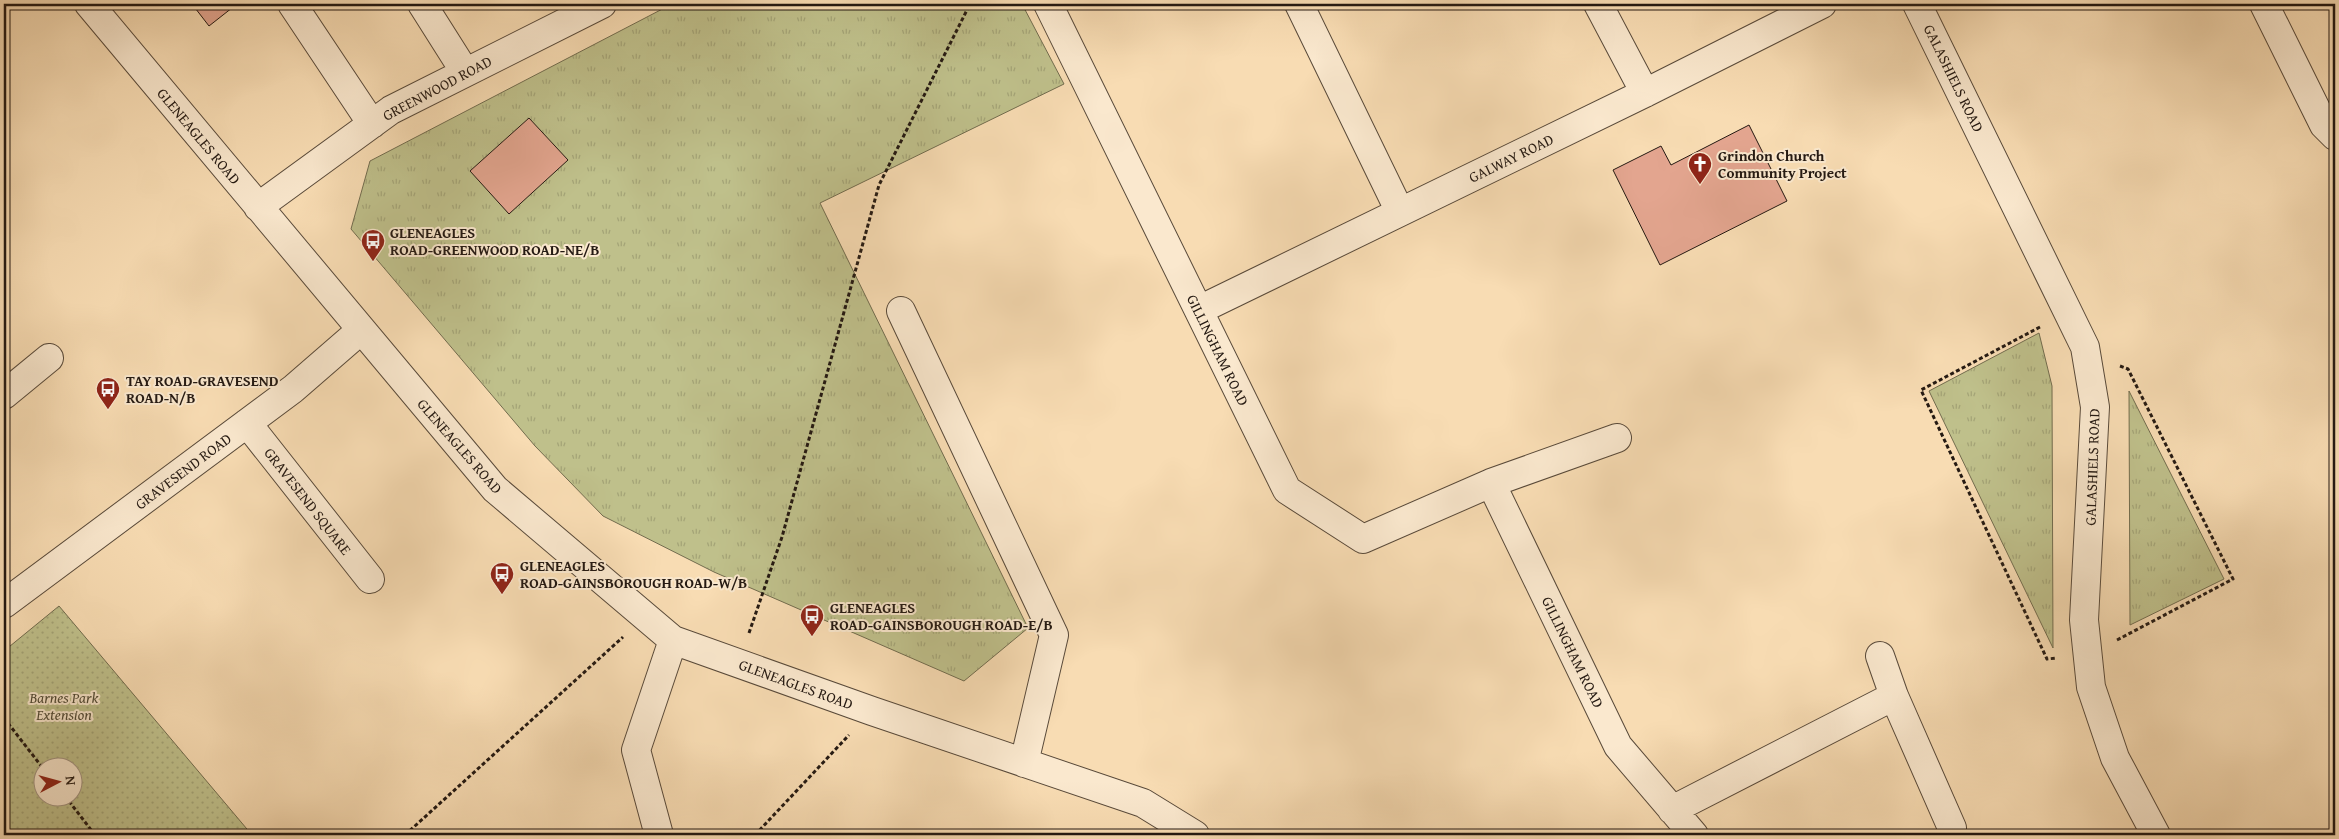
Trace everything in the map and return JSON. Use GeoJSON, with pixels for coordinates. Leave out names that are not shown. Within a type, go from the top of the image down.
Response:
{"type":"FeatureCollection","features":[{"type":"Feature","properties":{"kind":"street","name":"GLENEAGLES ROAD"},"geometry":{"type":"LineString","coordinates":[[89,4],[494,489],[673,640],[872,711],[1143,803],[1195,835]]}},
{"type":"Feature","properties":{"kind":"street"},"geometry":{"type":"LineString","coordinates":[[292,4],[372,124]]}},
{"type":"Feature","properties":{"kind":"street"},"geometry":{"type":"LineString","coordinates":[[422,4],[464,72]]}},
{"type":"Feature","properties":{"kind":"street","name":"GREENWOOD ROAD"},"geometry":{"type":"LineString","coordinates":[[258,208],[391,110],[602,4]]}},
{"type":"Feature","properties":{"kind":"street","name":"GILLINGHAM ROAD"},"geometry":{"type":"LineString","coordinates":[[1048,4],[1287,490],[1363,539],[1491,483],[1617,438]]}},
{"type":"Feature","properties":{"kind":"street"},"geometry":{"type":"LineString","coordinates":[[1299,4],[1400,212]]}},
{"type":"Feature","properties":{"kind":"street"},"geometry":{"type":"LineString","coordinates":[[1598,4],[1645,93]]}},
{"type":"Feature","properties":{"kind":"street","name":"GALWAY ROAD"},"geometry":{"type":"LineString","coordinates":[[1198,310],[1645,93],[1822,4]]}},
{"type":"Feature","properties":{"kind":"street","name":"GALASHIELS ROAD"},"geometry":{"type":"LineString","coordinates":[[1917,4],[2084,347],[2096,407],[2084,620],[2091,687],[2114,758],[2156,835]]}},
{"type":"Feature","properties":{"kind":"street"},"geometry":{"type":"LineString","coordinates":[[2264,4],[2324,125],[2335,136]]}},
{"type":"Feature","properties":{"kind":"street"},"geometry":{"type":"LineString","coordinates":[[900,311],[1054,635],[1024,763]]}},
{"type":"Feature","properties":{"kind":"street","name":"GRAVESEND ROAD"},"geometry":{"type":"LineString","coordinates":[[7,593],[293,389],[361,330]]}},
{"type":"Feature","properties":{"kind":"street"},"geometry":{"type":"LineString","coordinates":[[4,394],[49,358]]}},
{"type":"Feature","properties":{"kind":"street","name":"GRAVESEND SQUARE"},"geometry":{"type":"LineString","coordinates":[[247,423],[370,579]]}},
{"type":"Feature","properties":{"kind":"street","name":"GILLINGHAM ROAD"},"geometry":{"type":"LineString","coordinates":[[1491,483],[1618,746],[1694,835]]}},
{"type":"Feature","properties":{"kind":"street"},"geometry":{"type":"LineString","coordinates":[[659,835],[636,750],[673,640]]}},
{"type":"Feature","properties":{"kind":"street"},"geometry":{"type":"LineString","coordinates":[[1880,656],[1894,696],[1952,828]]}},
{"type":"Feature","properties":{"kind":"street"},"geometry":{"type":"LineString","coordinates":[[1672,810],[1894,696]]}},
{"type":"Feature","properties":{"kind":"path"},"geometry":{"type":"LineString","coordinates":[[739,664],[782,537],[879,185],[970,4]]}},
{"type":"Feature","properties":{"kind":"path"},"geometry":{"type":"LineString","coordinates":[[2068,313],[1921,390],[2047,659],[2088,654],[2233,580],[2128,370],[2084,347]]}},
{"type":"Feature","properties":{"kind":"path"},"geometry":{"type":"LineString","coordinates":[[405,835],[646,616]]}},
{"type":"Feature","properties":{"kind":"path"},"geometry":{"type":"LineString","coordinates":[[754,835],[872,711]]}},
{"type":"Feature","properties":{"kind":"path"},"geometry":{"type":"LineString","coordinates":[[4,718],[33,756]]}},
{"type":"Feature","properties":{"kind":"path"},"geometry":{"type":"LineString","coordinates":[[73,806],[95,835]]}},
{"type":"Feature","properties":{"kind":"green space"},"geometry":{"type":"Polygon","coordinates":[[[672,4],[1022,4],[1064,84],[820,203],[1028,628],[964,681],[714,572],[603,516],[535,446],[351,229],[370,161],[672,4]]]}},
{"type":"Feature","properties":{"kind":"green space"},"geometry":{"type":"Polygon","coordinates":[[[2039,333],[2052,386],[2053,648],[1929,391],[2039,333]]]}},
{"type":"Feature","properties":{"kind":"green space"},"geometry":{"type":"Polygon","coordinates":[[[2129,391],[2224,579],[2130,625],[2129,391]]]}},
{"type":"Feature","properties":{"kind":"green space","name":"Barnes Park Extension"},"geometry":{"type":"Polygon","coordinates":[[[59,606],[252,835],[4,835],[4,651],[59,606]]]}},
{"type":"Feature","properties":{"kind":"building"},"geometry":{"type":"Polygon","coordinates":[[[192,4],[237,4],[209,26],[192,4]]]}},
{"type":"Feature","properties":{"kind":"building"},"geometry":{"type":"Polygon","coordinates":[[[529,118],[568,160],[509,214],[470,171],[529,118]]]}},
{"type":"Feature","properties":{"kind":"building","name":"Grindon Church Community Project"},"geometry":{"type":"Polygon","coordinates":[[[1749,125],[1787,201],[1660,265],[1613,170],[1661,146],[1671,165],[1749,125]]]}},
{"type":"Feature","properties":{"kind":"place","name":"Grindon Church Community Project"},"geometry":{"type":"Point","coordinates":[1700,185]}},
{"type":"Feature","properties":{"kind":"place","name":"GLENEAGLES ROAD-GREENWOOD ROAD-NE/B"},"geometry":{"type":"Point","coordinates":[373,262]}},
{"type":"Feature","properties":{"kind":"place","name":"TAY ROAD-GRAVESEND ROAD-N/B"},"geometry":{"type":"Point","coordinates":[108,410]}},
{"type":"Feature","properties":{"kind":"place","name":"GLENEAGLES ROAD-GAINSBOROUGH ROAD-W/B"},"geometry":{"type":"Point","coordinates":[502,595]}},
{"type":"Feature","properties":{"kind":"place","name":"GLENEAGLES ROAD-GAINSBOROUGH ROAD-E/B"},"geometry":{"type":"Point","coordinates":[812,637]}}]}
